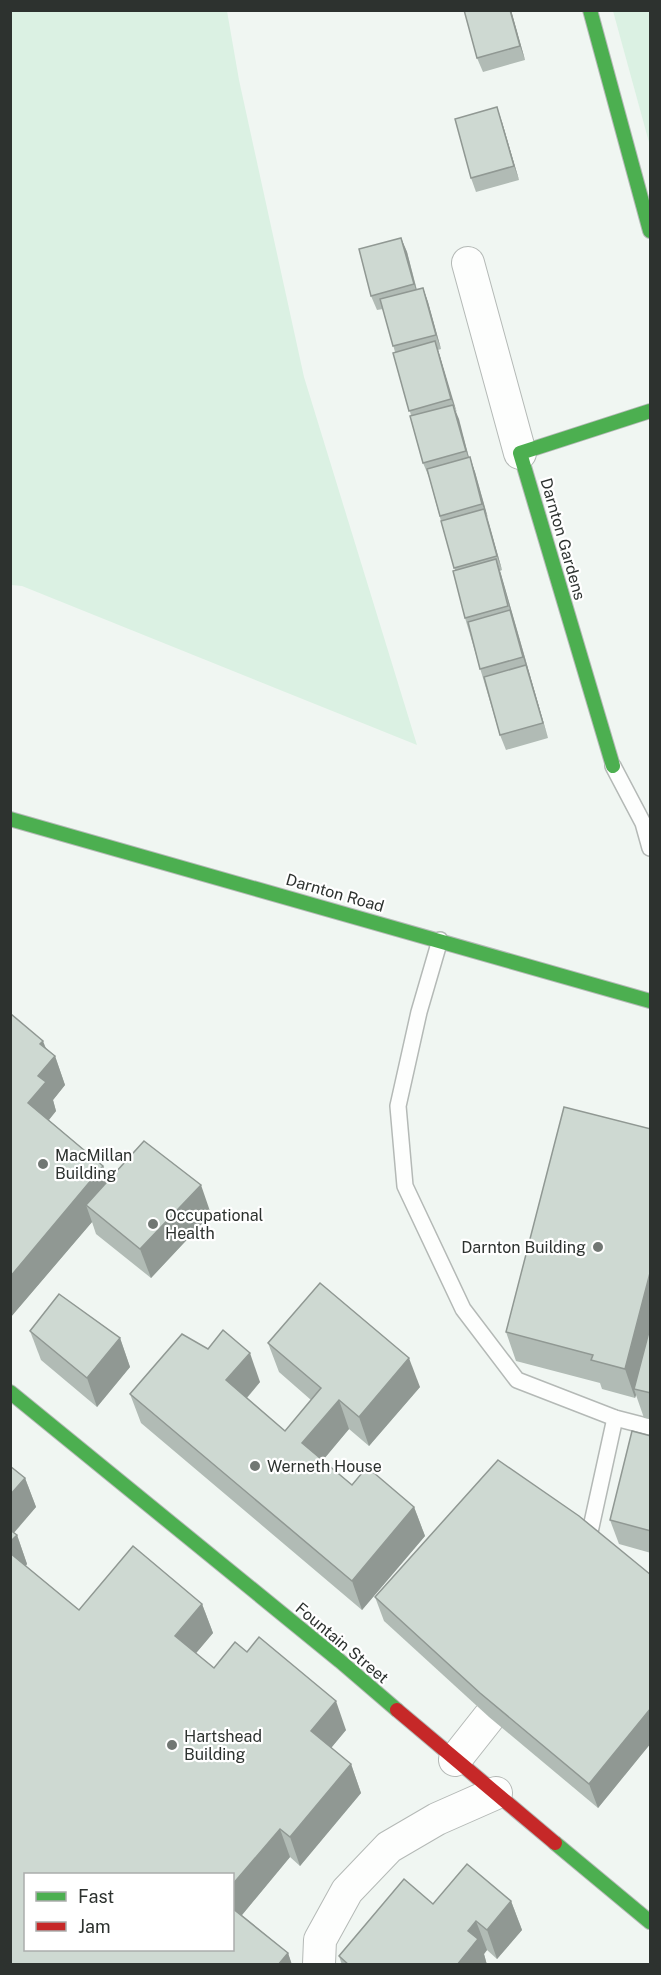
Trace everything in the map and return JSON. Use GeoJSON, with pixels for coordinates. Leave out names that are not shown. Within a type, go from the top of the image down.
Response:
{"type":"FeatureCollection","features":[{"type":"Feature","properties":{"kind":"street"},"geometry":{"type":"LineString","coordinates":[[590,10],[651,231]]}},
{"type":"Feature","properties":{"kind":"street"},"geometry":{"type":"LineString","coordinates":[[468,263],[520,453],[651,411]]}},
{"type":"Feature","properties":{"kind":"street","name":"Darnton Gardens"},"geometry":{"type":"LineString","coordinates":[[520,453],[613,766]]}},
{"type":"Feature","properties":{"kind":"street","name":"Darnton Road"},"geometry":{"type":"LineString","coordinates":[[10,819],[651,1001]]}},
{"type":"Feature","properties":{"kind":"street","name":"Fountain Street"},"geometry":{"type":"LineString","coordinates":[[10,1392],[340,1661],[455,1760],[651,1922]]}},
{"type":"Feature","properties":{"kind":"street"},"geometry":{"type":"LineString","coordinates":[[455,1760],[489,1718]]}},
{"type":"Feature","properties":{"kind":"street"},"geometry":{"type":"LineString","coordinates":[[319,1965],[320,1940],[347,1891],[388,1846],[437,1819],[496,1793]]}},
{"type":"Feature","properties":{"kind":"lane"},"geometry":{"type":"LineString","coordinates":[[613,766],[642,823],[651,848]]}},
{"type":"Feature","properties":{"kind":"lane"},"geometry":{"type":"LineString","coordinates":[[440,940],[418,1012],[398,1106],[405,1186],[463,1309],[517,1380],[615,1418],[651,1427]]}},
{"type":"Feature","properties":{"kind":"lane"},"geometry":{"type":"LineString","coordinates":[[588,1540],[615,1418]]}},
{"type":"Feature","properties":{"kind":"green space"},"geometry":{"type":"Polygon","coordinates":[[[11,10],[227,11],[239,80],[304,377],[417,745],[22,586],[11,585],[11,10]]]}},
{"type":"Feature","properties":{"kind":"green space"},"geometry":{"type":"Polygon","coordinates":[[[613,11],[650,11],[650,146],[613,11]]]}},
{"type":"Feature","properties":{"kind":"building"},"geometry":{"type":"Polygon","coordinates":[[[464,10],[510,10],[520,46],[477,58],[464,10]]]}},
{"type":"Feature","properties":{"kind":"building"},"geometry":{"type":"Polygon","coordinates":[[[497,107],[514,166],[471,178],[455,119],[497,107]]]}},
{"type":"Feature","properties":{"kind":"building"},"geometry":{"type":"Polygon","coordinates":[[[401,238],[414,284],[371,296],[359,249],[401,238]]]}},
{"type":"Feature","properties":{"kind":"building"},"geometry":{"type":"Polygon","coordinates":[[[423,288],[436,335],[393,346],[380,299],[423,288]]]}},
{"type":"Feature","properties":{"kind":"building"},"geometry":{"type":"Polygon","coordinates":[[[435,341],[451,399],[409,411],[393,353],[435,341]]]}},
{"type":"Feature","properties":{"kind":"building"},"geometry":{"type":"Polygon","coordinates":[[[453,405],[466,451],[423,463],[410,416],[453,405]]]}},
{"type":"Feature","properties":{"kind":"building"},"geometry":{"type":"Polygon","coordinates":[[[470,457],[482,504],[440,516],[427,469],[470,457]]]}},
{"type":"Feature","properties":{"kind":"building"},"geometry":{"type":"Polygon","coordinates":[[[484,509],[497,556],[454,568],[441,521],[484,509]]]}},
{"type":"Feature","properties":{"kind":"building"},"geometry":{"type":"Polygon","coordinates":[[[496,559],[508,606],[465,618],[453,571],[496,559]]]}},
{"type":"Feature","properties":{"kind":"building"},"geometry":{"type":"Polygon","coordinates":[[[510,610],[523,657],[480,669],[468,622],[510,610]]]}},
{"type":"Feature","properties":{"kind":"building"},"geometry":{"type":"Polygon","coordinates":[[[526,665],[543,723],[500,735],[484,677],[526,665]]]}},
{"type":"Feature","properties":{"kind":"building","name":"MacMillan Building"},"geometry":{"type":"Polygon","coordinates":[[[10,1015],[43,1041],[40,1044],[55,1056],[38,1076],[46,1082],[28,1103],[103,1166],[10,1277],[10,1015]]]}},
{"type":"Feature","properties":{"kind":"building","name":"Darnton Building"},"geometry":{"type":"Polygon","coordinates":[[[564,1107],[651,1129],[651,1269],[625,1369],[591,1360],[593,1355],[506,1332],[564,1107]]]}},
{"type":"Feature","properties":{"kind":"building"},"geometry":{"type":"Polygon","coordinates":[[[144,1141],[201,1185],[140,1249],[86,1205],[144,1141]]]}},
{"type":"Feature","properties":{"kind":"building","name":"Werneth House"},"geometry":{"type":"Polygon","coordinates":[[[320,1283],[409,1358],[359,1417],[339,1400],[302,1443],[352,1485],[367,1467],[414,1507],[352,1581],[130,1394],[182,1334],[208,1349],[223,1330],[250,1353],[226,1380],[285,1431],[321,1388],[268,1343],[320,1283]]]}},
{"type":"Feature","properties":{"kind":"building"},"geometry":{"type":"Polygon","coordinates":[[[59,1294],[120,1338],[87,1378],[30,1331],[59,1294]]]}},
{"type":"Feature","properties":{"kind":"building"},"geometry":{"type":"Polygon","coordinates":[[[651,1324],[651,1393],[634,1389],[651,1324]]]}},
{"type":"Feature","properties":{"kind":"building"},"geometry":{"type":"Polygon","coordinates":[[[632,1431],[651,1436],[651,1531],[610,1520],[632,1431]]]}},
{"type":"Feature","properties":{"kind":"building"},"geometry":{"type":"Polygon","coordinates":[[[498,1460],[579,1516],[651,1575],[651,1708],[589,1784],[480,1693],[375,1597],[498,1460]]]}},
{"type":"Feature","properties":{"kind":"building"},"geometry":{"type":"Polygon","coordinates":[[[10,1466],[25,1478],[10,1495],[10,1466]]]}},
{"type":"Feature","properties":{"kind":"building"},"geometry":{"type":"Polygon","coordinates":[[[10,1530],[17,1535],[10,1542],[10,1530]]]}},
{"type":"Feature","properties":{"kind":"building","name":"Hartshead Building"},"geometry":{"type":"Polygon","coordinates":[[[133,1546],[202,1604],[175,1636],[214,1668],[235,1642],[247,1652],[259,1637],[336,1701],[311,1731],[351,1764],[290,1837],[280,1829],[234,1883],[234,1873],[24,1873],[24,1951],[234,1951],[234,1910],[288,1953],[278,1965],[10,1965],[10,1553],[79,1610],[133,1546]]]}},
{"type":"Feature","properties":{"kind":"building"},"geometry":{"type":"Polygon","coordinates":[[[467,1864],[511,1901],[487,1930],[476,1921],[468,1931],[478,1939],[457,1965],[349,1965],[339,1956],[404,1879],[433,1904],[467,1864]]]}},
{"type":"Feature","properties":{"kind":"traffic: fast"},"geometry":{"type":"LineString","coordinates":[[590,10],[650,231]]}},
{"type":"Feature","properties":{"kind":"traffic: fast"},"geometry":{"type":"LineString","coordinates":[[613,766],[520,453],[650,411]]}},
{"type":"Feature","properties":{"kind":"traffic: fast"},"geometry":{"type":"LineString","coordinates":[[10,819],[650,1001]]}},
{"type":"Feature","properties":{"kind":"traffic: fast"},"geometry":{"type":"LineString","coordinates":[[10,1392],[397,1710]]}},
{"type":"Feature","properties":{"kind":"traffic: fast"},"geometry":{"type":"LineString","coordinates":[[555,1843],[650,1922]]}},
{"type":"Feature","properties":{"kind":"traffic: jam"},"geometry":{"type":"LineString","coordinates":[[397,1710],[555,1843]]}},
{"type":"Feature","properties":{"kind":"place","name":"MacMillan Building"},"geometry":{"type":"Point","coordinates":[43,1164]}},
{"type":"Feature","properties":{"kind":"place","name":"Occupational Health"},"geometry":{"type":"Point","coordinates":[153,1224]}},
{"type":"Feature","properties":{"kind":"place","name":"Darnton Building"},"geometry":{"type":"Point","coordinates":[598,1247]}},
{"type":"Feature","properties":{"kind":"place","name":"Werneth House"},"geometry":{"type":"Point","coordinates":[255,1466]}},
{"type":"Feature","properties":{"kind":"place","name":"Hartshead Building"},"geometry":{"type":"Point","coordinates":[172,1745]}}]}
